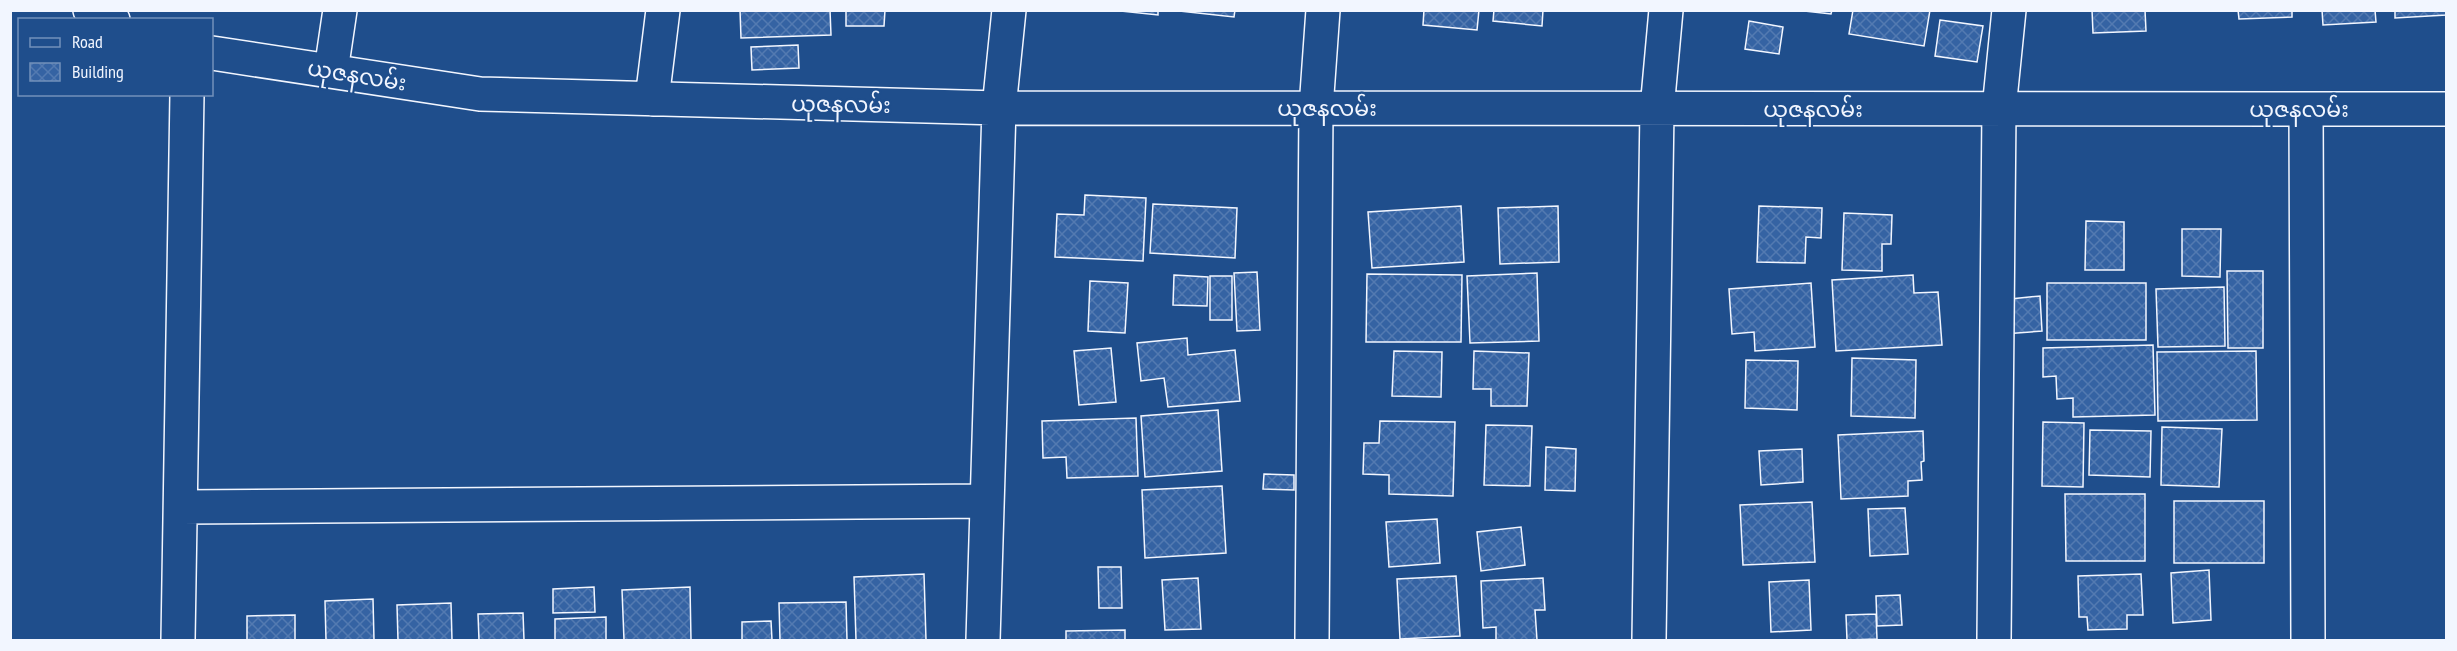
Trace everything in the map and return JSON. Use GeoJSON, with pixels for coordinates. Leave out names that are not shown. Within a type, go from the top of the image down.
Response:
{"type":"FeatureCollection","features":[{"type":"Feature","properties":{"kind":"street"},"geometry":{"type":"LineString","coordinates":[[90,10],[108,18]]}},
{"type":"Feature","properties":{"kind":"street"},"geometry":{"type":"LineString","coordinates":[[331,71],[340,10]]}},
{"type":"Feature","properties":{"kind":"street"},"geometry":{"type":"LineString","coordinates":[[652,99],[663,10]]}},
{"type":"Feature","properties":{"kind":"street"},"geometry":{"type":"LineString","coordinates":[[983,640],[999,108],[1009,10]]}},
{"type":"Feature","properties":{"kind":"street"},"geometry":{"type":"LineString","coordinates":[[1312,640],[1316,108],[1323,10]]}},
{"type":"Feature","properties":{"kind":"street"},"geometry":{"type":"LineString","coordinates":[[1649,640],[1657,108],[1666,10]]}},
{"type":"Feature","properties":{"kind":"street"},"geometry":{"type":"LineString","coordinates":[[1994,640],[1999,109],[2009,10]]}},
{"type":"Feature","properties":{"kind":"street","name":"ယုဇနလမ်း"},"geometry":{"type":"LineString","coordinates":[[213,52],[480,94],[999,108],[2446,109]]}},
{"type":"Feature","properties":{"kind":"street"},"geometry":{"type":"LineString","coordinates":[[178,640],[182,507],[187,96]]}},
{"type":"Feature","properties":{"kind":"street"},"geometry":{"type":"LineString","coordinates":[[2306,109],[2308,640]]}},
{"type":"Feature","properties":{"kind":"street"},"geometry":{"type":"LineString","coordinates":[[182,507],[987,501]]}},
{"type":"Feature","properties":{"kind":"building"},"geometry":{"type":"Polygon","coordinates":[[[740,10],[830,10],[831,35],[741,38],[740,10]]]}},
{"type":"Feature","properties":{"kind":"building"},"geometry":{"type":"Polygon","coordinates":[[[846,10],[885,10],[884,26],[846,26],[846,10]]]}},
{"type":"Feature","properties":{"kind":"building"},"geometry":{"type":"Polygon","coordinates":[[[1111,10],[1158,10],[1158,15],[1111,10]]]}},
{"type":"Feature","properties":{"kind":"building"},"geometry":{"type":"Polygon","coordinates":[[[1170,10],[1235,10],[1234,17],[1170,10]]]}},
{"type":"Feature","properties":{"kind":"building"},"geometry":{"type":"Polygon","coordinates":[[[1424,10],[1479,10],[1477,30],[1423,25],[1424,10]]]}},
{"type":"Feature","properties":{"kind":"building"},"geometry":{"type":"Polygon","coordinates":[[[1494,10],[1543,10],[1542,26],[1493,21],[1494,10]]]}},
{"type":"Feature","properties":{"kind":"building"},"geometry":{"type":"Polygon","coordinates":[[[1795,10],[1832,10],[1831,14],[1795,10]]]}},
{"type":"Feature","properties":{"kind":"building"},"geometry":{"type":"Polygon","coordinates":[[[1853,10],[1930,10],[1924,46],[1849,34],[1853,10]]]}},
{"type":"Feature","properties":{"kind":"building"},"geometry":{"type":"Polygon","coordinates":[[[2092,10],[2145,10],[2146,31],[2093,33],[2092,10]]]}},
{"type":"Feature","properties":{"kind":"building"},"geometry":{"type":"Polygon","coordinates":[[[2238,10],[2292,10],[2292,17],[2239,19],[2238,10]]]}},
{"type":"Feature","properties":{"kind":"building"},"geometry":{"type":"Polygon","coordinates":[[[2322,10],[2375,10],[2376,22],[2323,25],[2322,10]]]}},
{"type":"Feature","properties":{"kind":"building"},"geometry":{"type":"Polygon","coordinates":[[[2395,10],[2446,10],[2446,15],[2395,18],[2395,10]]]}},
{"type":"Feature","properties":{"kind":"building"},"geometry":{"type":"Polygon","coordinates":[[[1940,20],[1983,26],[1977,62],[1935,56],[1940,20]]]}},
{"type":"Feature","properties":{"kind":"building"},"geometry":{"type":"Polygon","coordinates":[[[1749,21],[1783,27],[1779,54],[1745,49],[1749,21]]]}},
{"type":"Feature","properties":{"kind":"building"},"geometry":{"type":"Polygon","coordinates":[[[798,45],[799,68],[752,70],[751,47],[798,45]]]}},
{"type":"Feature","properties":{"kind":"building"},"geometry":{"type":"Polygon","coordinates":[[[1085,195],[1146,198],[1143,261],[1055,257],[1057,214],[1084,215],[1085,195]]]}},
{"type":"Feature","properties":{"kind":"building"},"geometry":{"type":"Polygon","coordinates":[[[1153,204],[1237,208],[1235,258],[1150,253],[1153,204]]]}},
{"type":"Feature","properties":{"kind":"building"},"geometry":{"type":"Polygon","coordinates":[[[1461,206],[1464,262],[1372,268],[1368,212],[1461,206]]]}},
{"type":"Feature","properties":{"kind":"building"},"geometry":{"type":"Polygon","coordinates":[[[1558,206],[1559,262],[1500,264],[1498,208],[1558,206]]]}},
{"type":"Feature","properties":{"kind":"building"},"geometry":{"type":"Polygon","coordinates":[[[1759,206],[1822,208],[1821,238],[1806,237],[1805,263],[1757,262],[1759,206]]]}},
{"type":"Feature","properties":{"kind":"building"},"geometry":{"type":"Polygon","coordinates":[[[1844,213],[1892,215],[1891,244],[1882,244],[1882,271],[1842,270],[1844,213]]]}},
{"type":"Feature","properties":{"kind":"building"},"geometry":{"type":"Polygon","coordinates":[[[2086,221],[2124,222],[2124,270],[2085,270],[2086,221]]]}},
{"type":"Feature","properties":{"kind":"building"},"geometry":{"type":"Polygon","coordinates":[[[2182,229],[2221,229],[2220,277],[2182,276],[2182,229]]]}},
{"type":"Feature","properties":{"kind":"building"},"geometry":{"type":"Polygon","coordinates":[[[2227,271],[2263,271],[2263,348],[2228,348],[2227,271]]]}},
{"type":"Feature","properties":{"kind":"building"},"geometry":{"type":"Polygon","coordinates":[[[1257,272],[1260,330],[1237,331],[1234,273],[1257,272]]]}},
{"type":"Feature","properties":{"kind":"building"},"geometry":{"type":"Polygon","coordinates":[[[1537,273],[1539,341],[1470,343],[1467,276],[1537,273]]]}},
{"type":"Feature","properties":{"kind":"building"},"geometry":{"type":"Polygon","coordinates":[[[1367,274],[1462,275],[1461,342],[1366,342],[1367,274]]]}},
{"type":"Feature","properties":{"kind":"building"},"geometry":{"type":"Polygon","coordinates":[[[1174,275],[1208,277],[1207,306],[1173,305],[1174,275]]]}},
{"type":"Feature","properties":{"kind":"building"},"geometry":{"type":"Polygon","coordinates":[[[1913,275],[1914,293],[1938,292],[1942,345],[1836,351],[1832,280],[1913,275]]]}},
{"type":"Feature","properties":{"kind":"building"},"geometry":{"type":"Polygon","coordinates":[[[1210,276],[1232,276],[1232,320],[1210,320],[1210,276]]]}},
{"type":"Feature","properties":{"kind":"building"},"geometry":{"type":"Polygon","coordinates":[[[1090,281],[1128,283],[1125,333],[1088,331],[1090,281]]]}},
{"type":"Feature","properties":{"kind":"building"},"geometry":{"type":"Polygon","coordinates":[[[1811,283],[1815,347],[1755,351],[1754,332],[1732,334],[1729,289],[1811,283]]]}},
{"type":"Feature","properties":{"kind":"building"},"geometry":{"type":"Polygon","coordinates":[[[2047,283],[2146,283],[2146,340],[2047,340],[2047,283]]]}},
{"type":"Feature","properties":{"kind":"building"},"geometry":{"type":"Polygon","coordinates":[[[2224,287],[2225,346],[2158,347],[2156,289],[2224,287]]]}},
{"type":"Feature","properties":{"kind":"building"},"geometry":{"type":"Polygon","coordinates":[[[2040,296],[2042,331],[2004,334],[2001,300],[2040,296]]]}},
{"type":"Feature","properties":{"kind":"building"},"geometry":{"type":"Polygon","coordinates":[[[1187,338],[1188,355],[1235,350],[1240,401],[1168,407],[1164,378],[1141,381],[1137,343],[1187,338]]]}},
{"type":"Feature","properties":{"kind":"building"},"geometry":{"type":"Polygon","coordinates":[[[2153,345],[2155,415],[2073,417],[2073,398],[2057,399],[2056,376],[2043,377],[2043,348],[2153,345]]]}},
{"type":"Feature","properties":{"kind":"building"},"geometry":{"type":"Polygon","coordinates":[[[1111,348],[1116,402],[1079,405],[1074,351],[1111,348]]]}},
{"type":"Feature","properties":{"kind":"building"},"geometry":{"type":"Polygon","coordinates":[[[1394,351],[1442,352],[1441,397],[1392,396],[1394,351]]]}},
{"type":"Feature","properties":{"kind":"building"},"geometry":{"type":"Polygon","coordinates":[[[1474,351],[1529,353],[1527,406],[1491,406],[1491,389],[1473,389],[1474,351]]]}},
{"type":"Feature","properties":{"kind":"building"},"geometry":{"type":"Polygon","coordinates":[[[2256,351],[2257,420],[2158,421],[2157,352],[2256,351]]]}},
{"type":"Feature","properties":{"kind":"building"},"geometry":{"type":"Polygon","coordinates":[[[1852,358],[1916,360],[1915,418],[1851,416],[1852,358]]]}},
{"type":"Feature","properties":{"kind":"building"},"geometry":{"type":"Polygon","coordinates":[[[1746,360],[1798,361],[1797,410],[1745,408],[1746,360]]]}},
{"type":"Feature","properties":{"kind":"building"},"geometry":{"type":"Polygon","coordinates":[[[1218,410],[1222,471],[1145,477],[1141,416],[1218,410]]]}},
{"type":"Feature","properties":{"kind":"building"},"geometry":{"type":"Polygon","coordinates":[[[1136,418],[1138,476],[1067,478],[1066,457],[1043,458],[1042,421],[1136,418]]]}},
{"type":"Feature","properties":{"kind":"building"},"geometry":{"type":"Polygon","coordinates":[[[1380,421],[1455,422],[1453,496],[1389,494],[1389,475],[1363,474],[1364,443],[1379,443],[1380,421]]]}},
{"type":"Feature","properties":{"kind":"building"},"geometry":{"type":"Polygon","coordinates":[[[2043,422],[2084,423],[2083,487],[2042,486],[2043,422]]]}},
{"type":"Feature","properties":{"kind":"building"},"geometry":{"type":"Polygon","coordinates":[[[1486,425],[1532,426],[1530,486],[1484,485],[1486,425]]]}},
{"type":"Feature","properties":{"kind":"building"},"geometry":{"type":"Polygon","coordinates":[[[2162,427],[2222,429],[2219,487],[2161,485],[2162,427]]]}},
{"type":"Feature","properties":{"kind":"building"},"geometry":{"type":"Polygon","coordinates":[[[2090,430],[2151,431],[2150,477],[2089,475],[2090,430]]]}},
{"type":"Feature","properties":{"kind":"building"},"geometry":{"type":"Polygon","coordinates":[[[1923,431],[1922,480],[1908,481],[1908,496],[1841,499],[1838,435],[1923,431]]]}},
{"type":"Feature","properties":{"kind":"building"},"geometry":{"type":"Polygon","coordinates":[[[1546,447],[1576,449],[1575,491],[1545,490],[1546,447]]]}},
{"type":"Feature","properties":{"kind":"building"},"geometry":{"type":"Polygon","coordinates":[[[1802,449],[1803,482],[1761,485],[1759,451],[1802,449]]]}},
{"type":"Feature","properties":{"kind":"building"},"geometry":{"type":"Polygon","coordinates":[[[1264,474],[1294,475],[1294,490],[1263,489],[1264,474]]]}},
{"type":"Feature","properties":{"kind":"building"},"geometry":{"type":"Polygon","coordinates":[[[1222,486],[1226,553],[1145,558],[1142,490],[1222,486]]]}},
{"type":"Feature","properties":{"kind":"building"},"geometry":{"type":"Polygon","coordinates":[[[2065,494],[2145,494],[2145,561],[2066,561],[2065,494]]]}},
{"type":"Feature","properties":{"kind":"building"},"geometry":{"type":"Polygon","coordinates":[[[2174,501],[2264,501],[2264,563],[2174,563],[2174,501]]]}},
{"type":"Feature","properties":{"kind":"building"},"geometry":{"type":"Polygon","coordinates":[[[1812,502],[1815,562],[1743,565],[1740,505],[1812,502]]]}},
{"type":"Feature","properties":{"kind":"building"},"geometry":{"type":"Polygon","coordinates":[[[1905,508],[1908,554],[1870,556],[1868,509],[1905,508]]]}},
{"type":"Feature","properties":{"kind":"building"},"geometry":{"type":"Polygon","coordinates":[[[1437,519],[1440,563],[1389,567],[1386,522],[1437,519]]]}},
{"type":"Feature","properties":{"kind":"building"},"geometry":{"type":"Polygon","coordinates":[[[1521,527],[1525,565],[1481,571],[1477,532],[1521,527]]]}},
{"type":"Feature","properties":{"kind":"building"},"geometry":{"type":"Polygon","coordinates":[[[1098,567],[1121,567],[1122,608],[1099,608],[1098,567]]]}},
{"type":"Feature","properties":{"kind":"building"},"geometry":{"type":"Polygon","coordinates":[[[2209,570],[2211,620],[2173,623],[2171,573],[2209,570]]]}},
{"type":"Feature","properties":{"kind":"building"},"geometry":{"type":"Polygon","coordinates":[[[924,574],[926,640],[856,640],[854,577],[924,574]]]}},
{"type":"Feature","properties":{"kind":"building"},"geometry":{"type":"Polygon","coordinates":[[[2141,574],[2143,615],[2127,615],[2127,629],[2088,630],[2087,617],[2079,617],[2078,576],[2141,574]]]}},
{"type":"Feature","properties":{"kind":"building"},"geometry":{"type":"Polygon","coordinates":[[[1456,576],[1460,636],[1400,639],[1397,579],[1456,576]]]}},
{"type":"Feature","properties":{"kind":"building"},"geometry":{"type":"Polygon","coordinates":[[[1198,578],[1201,629],[1165,630],[1162,580],[1198,578]]]}},
{"type":"Feature","properties":{"kind":"building"},"geometry":{"type":"Polygon","coordinates":[[[1543,578],[1545,610],[1535,610],[1537,640],[1496,640],[1496,627],[1483,628],[1481,581],[1543,578]]]}},
{"type":"Feature","properties":{"kind":"building"},"geometry":{"type":"Polygon","coordinates":[[[1809,580],[1811,630],[1771,632],[1769,582],[1809,580]]]}},
{"type":"Feature","properties":{"kind":"building"},"geometry":{"type":"Polygon","coordinates":[[[594,587],[595,612],[553,613],[553,589],[594,587]]]}},
{"type":"Feature","properties":{"kind":"building"},"geometry":{"type":"Polygon","coordinates":[[[690,587],[691,640],[624,640],[622,590],[690,587]]]}},
{"type":"Feature","properties":{"kind":"building"},"geometry":{"type":"Polygon","coordinates":[[[1900,595],[1902,625],[1877,626],[1876,596],[1900,595]]]}},
{"type":"Feature","properties":{"kind":"building"},"geometry":{"type":"Polygon","coordinates":[[[373,599],[374,640],[326,640],[325,601],[373,599]]]}},
{"type":"Feature","properties":{"kind":"building"},"geometry":{"type":"Polygon","coordinates":[[[846,602],[847,640],[780,640],[779,603],[846,602]]]}},
{"type":"Feature","properties":{"kind":"building"},"geometry":{"type":"Polygon","coordinates":[[[451,603],[452,640],[398,640],[397,605],[451,603]]]}},
{"type":"Feature","properties":{"kind":"building"},"geometry":{"type":"Polygon","coordinates":[[[523,613],[524,640],[479,640],[478,614],[523,613]]]}},
{"type":"Feature","properties":{"kind":"building"},"geometry":{"type":"Polygon","coordinates":[[[1876,614],[1877,639],[1847,640],[1846,615],[1876,614]]]}},
{"type":"Feature","properties":{"kind":"building"},"geometry":{"type":"Polygon","coordinates":[[[295,615],[295,640],[247,640],[247,616],[295,615]]]}},
{"type":"Feature","properties":{"kind":"building"},"geometry":{"type":"Polygon","coordinates":[[[606,617],[606,640],[555,640],[555,619],[606,617]]]}},
{"type":"Feature","properties":{"kind":"building"},"geometry":{"type":"Polygon","coordinates":[[[771,621],[772,640],[742,640],[742,622],[771,621]]]}},
{"type":"Feature","properties":{"kind":"building"},"geometry":{"type":"Polygon","coordinates":[[[1125,630],[1125,640],[1066,640],[1066,631],[1125,630]]]}}]}
